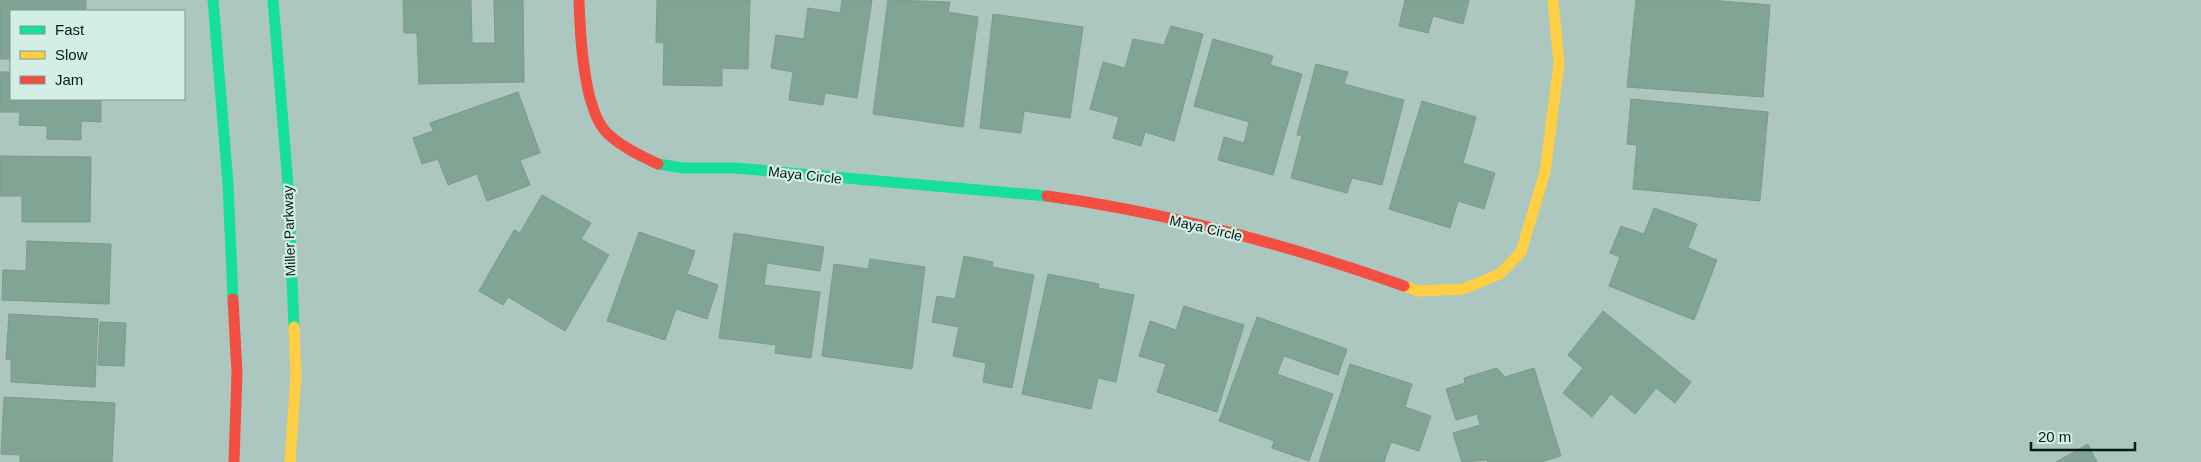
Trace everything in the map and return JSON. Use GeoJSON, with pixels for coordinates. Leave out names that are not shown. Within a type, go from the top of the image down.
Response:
{"type":"FeatureCollection","features":[{"type":"Feature","properties":{"kind":"street"},"geometry":{"type":"LineString","coordinates":[[213,0],[230,224],[237,373],[234,462]]}},
{"type":"Feature","properties":{"kind":"street","name":"Miller Parkway"},"geometry":{"type":"LineString","coordinates":[[273,0],[288,185],[296,375],[290,462]]}},
{"type":"Feature","properties":{"kind":"street","name":"Maya Circle"},"geometry":{"type":"LineString","coordinates":[[579,0],[580,34],[587,86],[595,111],[607,132],[624,142],[638,154],[659,164],[683,168],[735,168],[857,180],[1029,193],[1077,200],[1226,231],[1346,265],[1418,290],[1464,289],[1500,274],[1521,252],[1536,208],[1545,172],[1559,64],[1553,0]]}},
{"type":"Feature","properties":{"kind":"building"},"geometry":{"type":"Polygon","coordinates":[[[0,0],[86,0],[86,10],[10,10],[10,59],[0,59],[0,0]]]}},
{"type":"Feature","properties":{"kind":"building"},"geometry":{"type":"Polygon","coordinates":[[[403,0],[471,0],[472,43],[495,43],[494,0],[523,0],[524,82],[419,84],[417,33],[404,33],[403,0]]]}},
{"type":"Feature","properties":{"kind":"building"},"geometry":{"type":"Polygon","coordinates":[[[657,0],[750,0],[748,69],[722,68],[722,86],[663,85],[664,43],[656,42],[657,0]]]}},
{"type":"Feature","properties":{"kind":"building"},"geometry":{"type":"Polygon","coordinates":[[[842,0],[872,0],[857,98],[825,93],[823,105],[789,100],[793,72],[771,68],[776,35],[804,39],[808,8],[840,13],[842,0]]]}},
{"type":"Feature","properties":{"kind":"building"},"geometry":{"type":"Polygon","coordinates":[[[888,0],[950,2],[948,12],[978,17],[963,127],[873,114],[888,0]]]}},
{"type":"Feature","properties":{"kind":"building"},"geometry":{"type":"Polygon","coordinates":[[[1405,0],[1469,0],[1463,24],[1433,16],[1428,33],[1399,26],[1405,0]]]}},
{"type":"Feature","properties":{"kind":"building"},"geometry":{"type":"Polygon","coordinates":[[[1636,0],[1709,0],[1770,5],[1763,97],[1627,87],[1636,0]]]}},
{"type":"Feature","properties":{"kind":"building"},"geometry":{"type":"Polygon","coordinates":[[[993,14],[1083,27],[1070,118],[1024,111],[1021,133],[980,128],[993,14]]]}},
{"type":"Feature","properties":{"kind":"building"},"geometry":{"type":"Polygon","coordinates":[[[1171,26],[1203,34],[1174,141],[1145,132],[1141,146],[1113,138],[1119,117],[1090,109],[1103,62],[1125,68],[1133,39],[1164,45],[1171,26]]]}},
{"type":"Feature","properties":{"kind":"building"},"geometry":{"type":"Polygon","coordinates":[[[1213,39],[1273,56],[1270,65],[1302,74],[1273,175],[1218,160],[1224,137],[1244,143],[1249,122],[1194,106],[1213,39]]]}},
{"type":"Feature","properties":{"kind":"building"},"geometry":{"type":"Polygon","coordinates":[[[1316,64],[1348,72],[1344,84],[1404,100],[1382,185],[1352,178],[1347,193],[1291,178],[1302,136],[1297,135],[1316,64]]]}},
{"type":"Feature","properties":{"kind":"building"},"geometry":{"type":"Polygon","coordinates":[[[0,72],[10,72],[10,100],[101,100],[101,122],[81,121],[81,140],[47,139],[47,126],[19,125],[20,112],[0,112],[0,72]]]}},
{"type":"Feature","properties":{"kind":"building"},"geometry":{"type":"Polygon","coordinates":[[[518,92],[540,153],[520,160],[530,185],[487,201],[477,174],[448,185],[438,159],[422,164],[413,138],[433,131],[430,123],[518,92]]]}},
{"type":"Feature","properties":{"kind":"building"},"geometry":{"type":"Polygon","coordinates":[[[1631,99],[1768,112],[1760,201],[1633,189],[1637,145],[1627,144],[1631,99]]]}},
{"type":"Feature","properties":{"kind":"building"},"geometry":{"type":"Polygon","coordinates":[[[1422,101],[1476,117],[1463,163],[1495,173],[1484,209],[1458,201],[1450,228],[1389,209],[1422,101]]]}},
{"type":"Feature","properties":{"kind":"building"},"geometry":{"type":"Polygon","coordinates":[[[0,156],[91,157],[90,222],[22,222],[22,196],[0,196],[0,156]]]}},
{"type":"Feature","properties":{"kind":"building"},"geometry":{"type":"Polygon","coordinates":[[[542,195],[591,223],[581,239],[609,255],[565,331],[508,297],[503,305],[479,291],[514,230],[520,233],[542,195]]]}},
{"type":"Feature","properties":{"kind":"building"},"geometry":{"type":"Polygon","coordinates":[[[1654,208],[1697,224],[1688,248],[1717,260],[1694,320],[1609,286],[1620,257],[1610,253],[1621,226],[1644,234],[1654,208]]]}},
{"type":"Feature","properties":{"kind":"building"},"geometry":{"type":"Polygon","coordinates":[[[639,232],[695,251],[687,274],[718,285],[707,319],[676,309],[665,340],[607,321],[639,232]]]}},
{"type":"Feature","properties":{"kind":"building"},"geometry":{"type":"Polygon","coordinates":[[[734,233],[824,247],[820,271],[767,263],[764,285],[820,292],[811,358],[775,353],[776,345],[719,338],[734,233]]]}},
{"type":"Feature","properties":{"kind":"building"},"geometry":{"type":"Polygon","coordinates":[[[27,241],[111,244],[109,304],[2,300],[3,270],[26,271],[27,241]]]}},
{"type":"Feature","properties":{"kind":"building"},"geometry":{"type":"Polygon","coordinates":[[[964,256],[993,262],[992,267],[1034,275],[1012,388],[983,382],[986,363],[953,356],[959,327],[932,322],[937,296],[955,299],[964,256]]]}},
{"type":"Feature","properties":{"kind":"building"},"geometry":{"type":"Polygon","coordinates":[[[870,259],[925,267],[912,369],[822,356],[834,264],[868,269],[870,259]]]}},
{"type":"Feature","properties":{"kind":"building"},"geometry":{"type":"Polygon","coordinates":[[[1048,274],[1099,284],[1098,288],[1134,295],[1116,382],[1098,378],[1091,409],[1022,394],[1048,274]]]}},
{"type":"Feature","properties":{"kind":"building"},"geometry":{"type":"Polygon","coordinates":[[[1184,306],[1244,325],[1217,412],[1157,392],[1166,364],[1139,356],[1150,321],[1176,330],[1184,306]]]}},
{"type":"Feature","properties":{"kind":"building"},"geometry":{"type":"Polygon","coordinates":[[[1603,311],[1691,382],[1675,403],[1656,388],[1635,414],[1611,394],[1592,417],[1563,393],[1583,368],[1568,355],[1603,311]]]}},
{"type":"Feature","properties":{"kind":"building"},"geometry":{"type":"Polygon","coordinates":[[[9,314],[98,319],[95,387],[11,382],[11,360],[6,359],[9,314]]]}},
{"type":"Feature","properties":{"kind":"building"},"geometry":{"type":"Polygon","coordinates":[[[1257,317],[1347,349],[1338,375],[1284,356],[1277,374],[1333,394],[1309,461],[1272,448],[1274,441],[1219,421],[1257,317]]]}},
{"type":"Feature","properties":{"kind":"building"},"geometry":{"type":"Polygon","coordinates":[[[100,322],[126,323],[124,366],[98,365],[100,322]]]}},
{"type":"Feature","properties":{"kind":"building"},"geometry":{"type":"Polygon","coordinates":[[[1350,364],[1412,384],[1405,407],[1431,416],[1419,451],[1391,442],[1384,462],[1319,462],[1350,364]]]}},
{"type":"Feature","properties":{"kind":"building"},"geometry":{"type":"Polygon","coordinates":[[[1497,368],[1505,377],[1534,368],[1561,456],[1541,462],[1488,462],[1487,460],[1462,462],[1453,433],[1480,425],[1477,414],[1456,420],[1446,389],[1465,383],[1464,378],[1497,368]]]}},
{"type":"Feature","properties":{"kind":"building"},"geometry":{"type":"Polygon","coordinates":[[[4,397],[115,403],[112,462],[20,462],[20,455],[1,454],[4,397]]]}},
{"type":"Feature","properties":{"kind":"building"},"geometry":{"type":"Polygon","coordinates":[[[2088,444],[2097,462],[2056,462],[2088,444]]]}},
{"type":"Feature","properties":{"kind":"traffic: fast"},"geometry":{"type":"LineString","coordinates":[[213,0],[228,184],[233,299]]}},
{"type":"Feature","properties":{"kind":"traffic: fast"},"geometry":{"type":"LineString","coordinates":[[273,0],[288,185],[294,327]]}},
{"type":"Feature","properties":{"kind":"traffic: fast"},"geometry":{"type":"LineString","coordinates":[[658,164],[683,168],[735,168],[1047,196]]}},
{"type":"Feature","properties":{"kind":"traffic: slow"},"geometry":{"type":"LineString","coordinates":[[1404,286],[1418,291],[1463,289],[1500,274],[1521,252],[1545,172],[1559,64],[1553,0]]}},
{"type":"Feature","properties":{"kind":"traffic: slow"},"geometry":{"type":"LineString","coordinates":[[290,462],[296,375],[294,327]]}},
{"type":"Feature","properties":{"kind":"traffic: jam"},"geometry":{"type":"LineString","coordinates":[[579,0],[584,71],[593,108],[600,123],[608,134],[619,143],[658,164]]}},
{"type":"Feature","properties":{"kind":"traffic: jam"},"geometry":{"type":"LineString","coordinates":[[1047,196],[1138,211],[1228,232],[1317,257],[1404,286]]}},
{"type":"Feature","properties":{"kind":"traffic: jam"},"geometry":{"type":"LineString","coordinates":[[233,299],[237,373],[234,462]]}}]}
